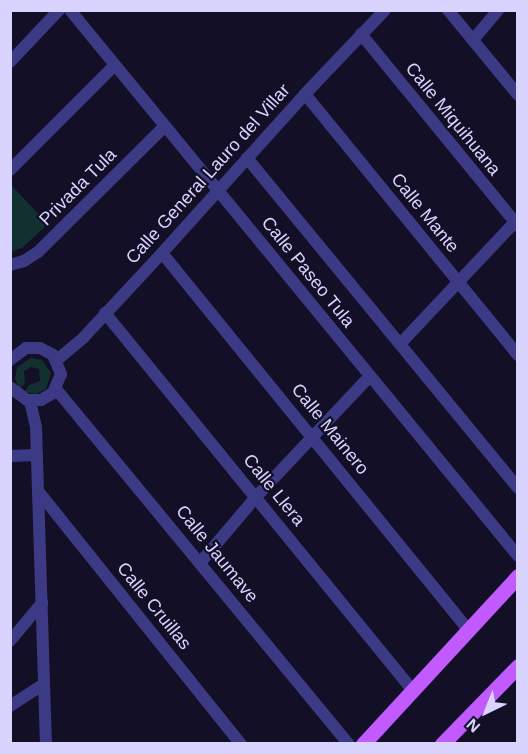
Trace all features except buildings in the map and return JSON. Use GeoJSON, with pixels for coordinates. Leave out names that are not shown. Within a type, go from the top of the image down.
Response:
{"type":"FeatureCollection","features":[{"type":"Feature","properties":{"kind":"main road"},"geometry":{"type":"LineString","coordinates":[[363,744],[518,576]]}},
{"type":"Feature","properties":{"kind":"main road"},"geometry":{"type":"LineString","coordinates":[[442,744],[518,666]]}},
{"type":"Feature","properties":{"kind":"street"},"geometry":{"type":"LineString","coordinates":[[10,62],[59,10]]}},
{"type":"Feature","properties":{"kind":"street","name":"Calle Paseo Tula"},"geometry":{"type":"LineString","coordinates":[[70,10],[518,556]]}},
{"type":"Feature","properties":{"kind":"street","name":"Calle General Lauro del Villar"},"geometry":{"type":"LineString","coordinates":[[57,360],[162,253],[305,94],[385,10]]}},
{"type":"Feature","properties":{"kind":"street"},"geometry":{"type":"LineString","coordinates":[[448,10],[518,95]]}},
{"type":"Feature","properties":{"kind":"street"},"geometry":{"type":"LineString","coordinates":[[473,40],[498,10]]}},
{"type":"Feature","properties":{"kind":"street","name":"Calle Miquihuana"},"geometry":{"type":"LineString","coordinates":[[361,34],[516,222]]}},
{"type":"Feature","properties":{"kind":"street"},"geometry":{"type":"LineString","coordinates":[[10,170],[115,65]]}},
{"type":"Feature","properties":{"kind":"street","name":"Calle Mante"},"geometry":{"type":"LineString","coordinates":[[305,94],[518,355]]}},
{"type":"Feature","properties":{"kind":"street","name":"Privada Tula"},"geometry":{"type":"LineString","coordinates":[[10,265],[38,252],[165,126]]}},
{"type":"Feature","properties":{"kind":"street","name":"Calle Paseo Tula"},"geometry":{"type":"LineString","coordinates":[[247,158],[518,488]]}},
{"type":"Feature","properties":{"kind":"street"},"geometry":{"type":"LineString","coordinates":[[400,344],[516,222]]}},
{"type":"Feature","properties":{"kind":"street","name":"Calle Mainero"},"geometry":{"type":"LineString","coordinates":[[162,253],[314,437],[468,630]]}},
{"type":"Feature","properties":{"kind":"street","name":"Calle Llera"},"geometry":{"type":"LineString","coordinates":[[105,313],[413,691]]}},
{"type":"Feature","properties":{"kind":"street"},"geometry":{"type":"LineString","coordinates":[[10,360],[20,351],[33,347],[47,351],[57,360],[61,374],[56,389],[47,397],[30,401],[20,397],[10,387]]}},
{"type":"Feature","properties":{"kind":"street"},"geometry":{"type":"LineString","coordinates":[[200,563],[256,496],[370,376]]}},
{"type":"Feature","properties":{"kind":"street","name":"Calle Jaumave"},"geometry":{"type":"LineString","coordinates":[[56,389],[349,744]]}},
{"type":"Feature","properties":{"kind":"street"},"geometry":{"type":"LineString","coordinates":[[30,401],[36,427],[46,744]]}},
{"type":"Feature","properties":{"kind":"street"},"geometry":{"type":"LineString","coordinates":[[10,456],[37,455]]}},
{"type":"Feature","properties":{"kind":"street","name":"Calle Cruillas"},"geometry":{"type":"LineString","coordinates":[[38,491],[242,744]]}},
{"type":"Feature","properties":{"kind":"street"},"geometry":{"type":"LineString","coordinates":[[10,641],[42,603]]}},
{"type":"Feature","properties":{"kind":"street"},"geometry":{"type":"LineString","coordinates":[[10,706],[44,684]]}},
{"type":"Feature","properties":{"kind":"green space"},"geometry":{"type":"Polygon","coordinates":[[[11,185],[48,224],[22,248],[11,252],[11,185]]]}},
{"type":"Feature","properties":{"kind":"green space"},"geometry":{"type":"Polygon","coordinates":[[[31,358],[42,360],[51,373],[46,389],[36,394],[25,392],[29,385],[40,381],[39,369],[31,367],[24,371],[25,383],[20,389],[15,379],[17,367],[31,358]]]}}]}
